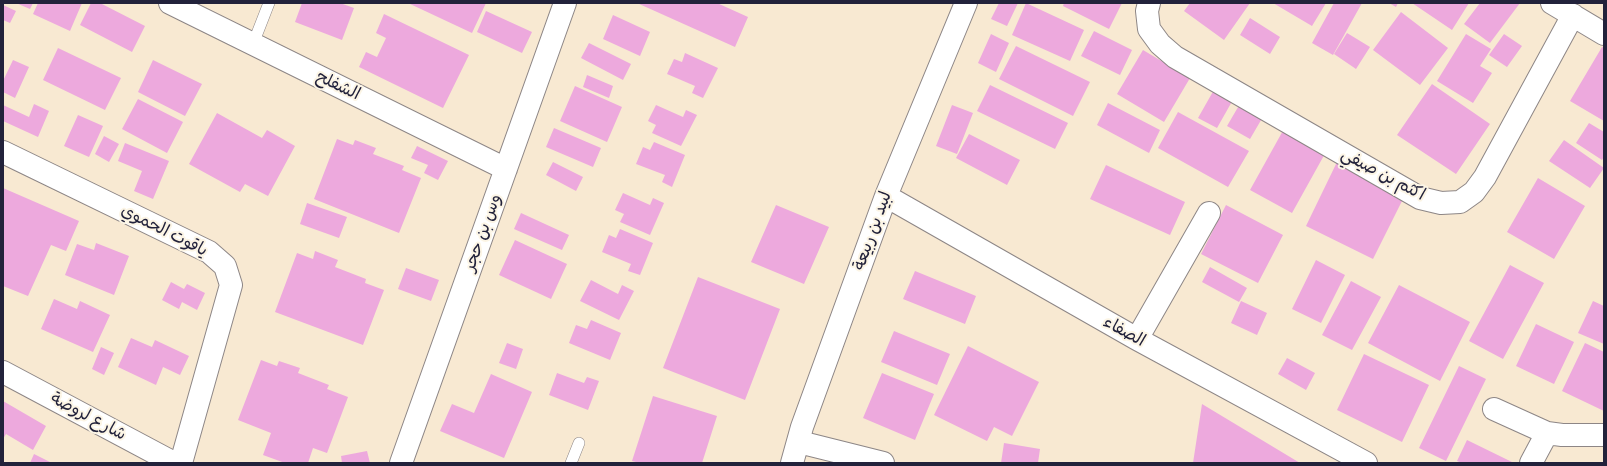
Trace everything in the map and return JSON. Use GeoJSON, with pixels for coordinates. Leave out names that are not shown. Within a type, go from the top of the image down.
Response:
{"type":"FeatureCollection","features":[{"type":"Feature","properties":{"kind":"street","name":"الشفلح"},"geometry":{"type":"LineString","coordinates":[[170,3],[506,169]]}},
{"type":"Feature","properties":{"kind":"street","name":"وس بن حجر"},"geometry":{"type":"LineString","coordinates":[[401,463],[565,3]]}},
{"type":"Feature","properties":{"kind":"street","name":"لبيد بن ربيعة"},"geometry":{"type":"LineString","coordinates":[[792,463],[799,442],[802,426],[886,196],[966,3]]}},
{"type":"Feature","properties":{"kind":"street","name":"اكثم بن صيفي"},"geometry":{"type":"LineString","coordinates":[[1149,3],[1147,11],[1149,29],[1160,44],[1175,57],[1420,198],[1441,203],[1460,202],[1474,192],[1486,176],[1573,16]]}},
{"type":"Feature","properties":{"kind":"street"},"geometry":{"type":"LineString","coordinates":[[1552,3],[1604,34]]}},
{"type":"Feature","properties":{"kind":"street","name":"ياقوت الحموي"},"geometry":{"type":"LineString","coordinates":[[3,152],[209,252],[225,266],[231,285],[181,463]]}},
{"type":"Feature","properties":{"kind":"street","name":"الصفاء"},"geometry":{"type":"LineString","coordinates":[[886,196],[1137,339],[1366,463]]}},
{"type":"Feature","properties":{"kind":"street"},"geometry":{"type":"LineString","coordinates":[[1137,339],[1209,212]]}},
{"type":"Feature","properties":{"kind":"street","name":"شارع لروضة"},"geometry":{"type":"LineString","coordinates":[[3,372],[174,463]]}},
{"type":"Feature","properties":{"kind":"street"},"geometry":{"type":"LineString","coordinates":[[1494,410],[1547,433],[1562,435],[1604,435]]}},
{"type":"Feature","properties":{"kind":"street"},"geometry":{"type":"LineString","coordinates":[[1531,463],[1547,433]]}},
{"type":"Feature","properties":{"kind":"street"},"geometry":{"type":"LineString","coordinates":[[799,442],[883,463]]}},
{"type":"Feature","properties":{"kind":"lane"},"geometry":{"type":"LineString","coordinates":[[253,44],[269,3]]}},
{"type":"Feature","properties":{"kind":"lane"},"geometry":{"type":"LineString","coordinates":[[571,463],[579,443]]}},
{"type":"Feature","properties":{"kind":"building"},"geometry":{"type":"Polygon","coordinates":[[[16,3],[33,3],[30,9],[16,3]]]}},
{"type":"Feature","properties":{"kind":"building"},"geometry":{"type":"Polygon","coordinates":[[[38,3],[82,3],[70,31],[33,14],[38,3]]]}},
{"type":"Feature","properties":{"kind":"building"},"geometry":{"type":"Polygon","coordinates":[[[91,3],[100,3],[145,26],[132,52],[80,25],[91,3]]]}},
{"type":"Feature","properties":{"kind":"building"},"geometry":{"type":"Polygon","coordinates":[[[302,3],[340,3],[354,8],[342,40],[295,22],[302,3]]]}},
{"type":"Feature","properties":{"kind":"building"},"geometry":{"type":"Polygon","coordinates":[[[408,3],[486,3],[472,33],[408,3]]]}},
{"type":"Feature","properties":{"kind":"building"},"geometry":{"type":"Polygon","coordinates":[[[637,3],[717,3],[748,17],[735,47],[637,3]]]}},
{"type":"Feature","properties":{"kind":"building"},"geometry":{"type":"Polygon","coordinates":[[[999,3],[1018,3],[1007,26],[991,19],[999,3]]]}},
{"type":"Feature","properties":{"kind":"building"},"geometry":{"type":"Polygon","coordinates":[[[1026,3],[1084,30],[1070,61],[1012,35],[1026,3]]]}},
{"type":"Feature","properties":{"kind":"building"},"geometry":{"type":"Polygon","coordinates":[[[1064,3],[1122,3],[1109,29],[1063,6],[1064,3]]]}},
{"type":"Feature","properties":{"kind":"building"},"geometry":{"type":"Polygon","coordinates":[[[1190,3],[1250,3],[1224,40],[1184,11],[1190,3]]]}},
{"type":"Feature","properties":{"kind":"building"},"geometry":{"type":"Polygon","coordinates":[[[1273,3],[1326,3],[1312,26],[1273,3]]]}},
{"type":"Feature","properties":{"kind":"building"},"geometry":{"type":"Polygon","coordinates":[[[1334,3],[1362,3],[1333,55],[1312,43],[1334,3]]]}},
{"type":"Feature","properties":{"kind":"building"},"geometry":{"type":"Polygon","coordinates":[[[1389,3],[1398,3],[1396,7],[1389,3]]]}},
{"type":"Feature","properties":{"kind":"building"},"geometry":{"type":"Polygon","coordinates":[[[1412,3],[1469,3],[1452,30],[1412,3]]]}},
{"type":"Feature","properties":{"kind":"building"},"geometry":{"type":"Polygon","coordinates":[[[1480,3],[1520,3],[1490,43],[1464,24],[1480,3]]]}},
{"type":"Feature","properties":{"kind":"building"},"geometry":{"type":"Polygon","coordinates":[[[3,5],[16,11],[10,23],[3,20],[3,5]]]}},
{"type":"Feature","properties":{"kind":"building"},"geometry":{"type":"Polygon","coordinates":[[[486,11],[532,32],[522,53],[477,32],[486,11]]]}},
{"type":"Feature","properties":{"kind":"building"},"geometry":{"type":"Polygon","coordinates":[[[1401,12],[1448,48],[1420,85],[1373,50],[1401,12]]]}},
{"type":"Feature","properties":{"kind":"building"},"geometry":{"type":"Polygon","coordinates":[[[384,14],[469,55],[443,108],[359,67],[366,52],[377,57],[386,38],[376,33],[384,14]]]}},
{"type":"Feature","properties":{"kind":"building"},"geometry":{"type":"Polygon","coordinates":[[[613,15],[650,32],[640,56],[603,39],[613,15]]]}},
{"type":"Feature","properties":{"kind":"building"},"geometry":{"type":"Polygon","coordinates":[[[1250,18],[1280,37],[1270,54],[1240,35],[1250,18]]]}},
{"type":"Feature","properties":{"kind":"building"},"geometry":{"type":"Polygon","coordinates":[[[1094,31],[1132,50],[1120,75],[1081,56],[1094,31]]]}},
{"type":"Feature","properties":{"kind":"building"},"geometry":{"type":"Polygon","coordinates":[[[1347,33],[1370,47],[1356,69],[1334,54],[1347,33]]]}},
{"type":"Feature","properties":{"kind":"building"},"geometry":{"type":"Polygon","coordinates":[[[991,34],[1009,43],[996,72],[978,63],[991,34]]]}},
{"type":"Feature","properties":{"kind":"building"},"geometry":{"type":"Polygon","coordinates":[[[1466,34],[1491,49],[1480,66],[1492,73],[1473,103],[1437,81],[1466,34]]]}},
{"type":"Feature","properties":{"kind":"building"},"geometry":{"type":"Polygon","coordinates":[[[1504,34],[1522,46],[1507,67],[1489,55],[1504,34]]]}},
{"type":"Feature","properties":{"kind":"building"},"geometry":{"type":"Polygon","coordinates":[[[589,43],[631,64],[623,80],[581,58],[589,43]]]}},
{"type":"Feature","properties":{"kind":"building"},"geometry":{"type":"Polygon","coordinates":[[[1016,46],[1090,82],[1073,116],[999,79],[1016,46]]]}},
{"type":"Feature","properties":{"kind":"building"},"geometry":{"type":"Polygon","coordinates":[[[1602,47],[1604,48],[1604,121],[1570,101],[1602,47]]]}},
{"type":"Feature","properties":{"kind":"building"},"geometry":{"type":"Polygon","coordinates":[[[58,48],[121,78],[105,110],[43,80],[58,48]]]}},
{"type":"Feature","properties":{"kind":"building"},"geometry":{"type":"Polygon","coordinates":[[[1143,50],[1190,78],[1164,122],[1117,94],[1143,50]]]}},
{"type":"Feature","properties":{"kind":"building"},"geometry":{"type":"Polygon","coordinates":[[[685,53],[718,68],[703,98],[692,93],[695,86],[667,74],[674,59],[682,62],[685,53]]]}},
{"type":"Feature","properties":{"kind":"building"},"geometry":{"type":"Polygon","coordinates":[[[13,60],[29,67],[15,98],[3,92],[3,81],[13,60]]]}},
{"type":"Feature","properties":{"kind":"building"},"geometry":{"type":"Polygon","coordinates":[[[153,60],[202,84],[185,116],[138,92],[153,60]]]}},
{"type":"Feature","properties":{"kind":"building"},"geometry":{"type":"Polygon","coordinates":[[[587,75],[613,86],[609,98],[583,87],[587,75]]]}},
{"type":"Feature","properties":{"kind":"building"},"geometry":{"type":"Polygon","coordinates":[[[1432,84],[1490,124],[1456,174],[1397,135],[1432,84]]]}},
{"type":"Feature","properties":{"kind":"building"},"geometry":{"type":"Polygon","coordinates":[[[990,85],[1068,123],[1055,149],[977,111],[990,85]]]}},
{"type":"Feature","properties":{"kind":"building"},"geometry":{"type":"Polygon","coordinates":[[[575,86],[622,107],[607,142],[560,121],[575,86]]]}},
{"type":"Feature","properties":{"kind":"building"},"geometry":{"type":"Polygon","coordinates":[[[1215,88],[1234,98],[1217,128],[1198,118],[1215,88]]]}},
{"type":"Feature","properties":{"kind":"building"},"geometry":{"type":"Polygon","coordinates":[[[138,99],[183,122],[167,153],[122,129],[138,99]]]}},
{"type":"Feature","properties":{"kind":"building"},"geometry":{"type":"Polygon","coordinates":[[[1241,102],[1264,115],[1250,139],[1227,126],[1241,102]]]}},
{"type":"Feature","properties":{"kind":"building"},"geometry":{"type":"Polygon","coordinates":[[[1108,103],[1160,130],[1149,153],[1097,125],[1108,103]]]}},
{"type":"Feature","properties":{"kind":"building"},"geometry":{"type":"Polygon","coordinates":[[[34,104],[49,111],[38,137],[3,121],[3,105],[29,117],[34,104]]]}},
{"type":"Feature","properties":{"kind":"building"},"geometry":{"type":"Polygon","coordinates":[[[656,105],[683,117],[686,110],[697,115],[681,146],[652,133],[656,125],[648,121],[656,105]]]}},
{"type":"Feature","properties":{"kind":"building"},"geometry":{"type":"Polygon","coordinates":[[[952,105],[973,113],[957,154],[936,146],[952,105]]]}},
{"type":"Feature","properties":{"kind":"building"},"geometry":{"type":"Polygon","coordinates":[[[1178,112],[1249,151],[1228,187],[1158,148],[1178,112]]]}},
{"type":"Feature","properties":{"kind":"building"},"geometry":{"type":"Polygon","coordinates":[[[217,113],[262,138],[267,130],[295,146],[268,196],[245,184],[240,192],[189,164],[217,113]]]}},
{"type":"Feature","properties":{"kind":"building"},"geometry":{"type":"Polygon","coordinates":[[[78,115],[103,126],[89,157],[64,146],[78,115]]]}},
{"type":"Feature","properties":{"kind":"building"},"geometry":{"type":"Polygon","coordinates":[[[1589,123],[1604,132],[1604,157],[1602,160],[1576,143],[1589,123]]]}},
{"type":"Feature","properties":{"kind":"building"},"geometry":{"type":"Polygon","coordinates":[[[1285,127],[1327,150],[1292,213],[1250,190],[1285,127]]]}},
{"type":"Feature","properties":{"kind":"building"},"geometry":{"type":"Polygon","coordinates":[[[554,128],[601,148],[593,167],[546,147],[554,128]]]}},
{"type":"Feature","properties":{"kind":"building"},"geometry":{"type":"Polygon","coordinates":[[[969,134],[1020,160],[1007,185],[956,158],[969,134]]]}},
{"type":"Feature","properties":{"kind":"building"},"geometry":{"type":"Polygon","coordinates":[[[104,136],[119,144],[109,162],[95,154],[104,136]]]}},
{"type":"Feature","properties":{"kind":"building"},"geometry":{"type":"Polygon","coordinates":[[[337,139],[353,145],[355,140],[376,148],[373,154],[404,166],[402,170],[421,178],[399,233],[314,199],[337,139]]]}},
{"type":"Feature","properties":{"kind":"building"},"geometry":{"type":"Polygon","coordinates":[[[1564,140],[1604,168],[1590,188],[1549,161],[1564,140]]]}},
{"type":"Feature","properties":{"kind":"building"},"geometry":{"type":"Polygon","coordinates":[[[654,142],[685,155],[672,187],[662,182],[665,175],[636,164],[643,147],[650,150],[654,142]]]}},
{"type":"Feature","properties":{"kind":"building"},"geometry":{"type":"Polygon","coordinates":[[[125,143],[169,161],[153,199],[134,191],[142,171],[118,161],[125,143]]]}},
{"type":"Feature","properties":{"kind":"building"},"geometry":{"type":"Polygon","coordinates":[[[417,146],[448,161],[438,180],[424,173],[428,165],[411,158],[417,146]]]}},
{"type":"Feature","properties":{"kind":"building"},"geometry":{"type":"Polygon","coordinates":[[[553,162],[583,177],[576,191],[546,175],[553,162]]]}},
{"type":"Feature","properties":{"kind":"building"},"geometry":{"type":"Polygon","coordinates":[[[1337,162],[1405,195],[1373,259],[1306,226],[1337,162]]]}},
{"type":"Feature","properties":{"kind":"building"},"geometry":{"type":"Polygon","coordinates":[[[1106,165],[1185,202],[1170,235],[1090,199],[1106,165]]]}},
{"type":"Feature","properties":{"kind":"building"},"geometry":{"type":"Polygon","coordinates":[[[1538,178],[1585,206],[1554,259],[1507,232],[1538,178]]]}},
{"type":"Feature","properties":{"kind":"building"},"geometry":{"type":"Polygon","coordinates":[[[3,188],[79,221],[66,251],[51,245],[28,296],[3,286],[3,188]]]}},
{"type":"Feature","properties":{"kind":"building"},"geometry":{"type":"Polygon","coordinates":[[[623,193],[650,205],[653,198],[664,203],[650,235],[620,222],[624,214],[615,210],[623,193]]]}},
{"type":"Feature","properties":{"kind":"building"},"geometry":{"type":"Polygon","coordinates":[[[307,203],[347,217],[339,238],[300,224],[307,203]]]}},
{"type":"Feature","properties":{"kind":"building"},"geometry":{"type":"Polygon","coordinates":[[[776,205],[829,227],[804,284],[751,262],[776,205]]]}},
{"type":"Feature","properties":{"kind":"building"},"geometry":{"type":"Polygon","coordinates":[[[1226,205],[1283,235],[1258,283],[1201,254],[1226,205]]]}},
{"type":"Feature","properties":{"kind":"building"},"geometry":{"type":"Polygon","coordinates":[[[521,213],[569,235],[562,250],[514,229],[521,213]]]}},
{"type":"Feature","properties":{"kind":"building"},"geometry":{"type":"Polygon","coordinates":[[[620,229],[653,243],[640,275],[628,271],[631,264],[602,252],[609,235],[616,238],[620,229]]]}},
{"type":"Feature","properties":{"kind":"building"},"geometry":{"type":"Polygon","coordinates":[[[515,240],[567,264],[551,299],[499,275],[515,240]]]}},
{"type":"Feature","properties":{"kind":"building"},"geometry":{"type":"Polygon","coordinates":[[[96,243],[129,256],[114,295],[65,275],[77,244],[94,250],[96,243]]]}},
{"type":"Feature","properties":{"kind":"building"},"geometry":{"type":"Polygon","coordinates":[[[315,251],[338,260],[335,267],[366,279],[365,283],[384,290],[363,345],[275,312],[297,253],[313,259],[315,251]]]}},
{"type":"Feature","properties":{"kind":"building"},"geometry":{"type":"Polygon","coordinates":[[[1316,260],[1345,275],[1321,323],[1292,309],[1316,260]]]}},
{"type":"Feature","properties":{"kind":"building"},"geometry":{"type":"Polygon","coordinates":[[[1510,265],[1544,283],[1503,359],[1469,341],[1510,265]]]}},
{"type":"Feature","properties":{"kind":"building"},"geometry":{"type":"Polygon","coordinates":[[[1210,267],[1247,288],[1239,302],[1202,282],[1210,267]]]}},
{"type":"Feature","properties":{"kind":"building"},"geometry":{"type":"Polygon","coordinates":[[[406,268],[439,280],[431,301],[398,289],[406,268]]]}},
{"type":"Feature","properties":{"kind":"building"},"geometry":{"type":"Polygon","coordinates":[[[915,271],[976,296],[965,324],[903,299],[915,271]]]}},
{"type":"Feature","properties":{"kind":"building"},"geometry":{"type":"Polygon","coordinates":[[[698,277],[780,309],[745,400],[663,368],[698,277]]]}},
{"type":"Feature","properties":{"kind":"building"},"geometry":{"type":"Polygon","coordinates":[[[591,280],[618,294],[622,285],[634,291],[619,320],[580,301],[591,280]]]}},
{"type":"Feature","properties":{"kind":"building"},"geometry":{"type":"Polygon","coordinates":[[[1351,281],[1381,297],[1352,350],[1322,335],[1351,281]]]}},
{"type":"Feature","properties":{"kind":"building"},"geometry":{"type":"Polygon","coordinates":[[[171,282],[184,289],[187,284],[205,293],[197,310],[182,302],[179,309],[162,300],[171,282]]]}},
{"type":"Feature","properties":{"kind":"building"},"geometry":{"type":"Polygon","coordinates":[[[1399,285],[1470,322],[1440,381],[1368,343],[1399,285]]]}},
{"type":"Feature","properties":{"kind":"building"},"geometry":{"type":"Polygon","coordinates":[[[54,299],[77,309],[80,301],[110,315],[93,352],[41,329],[54,299]]]}},
{"type":"Feature","properties":{"kind":"building"},"geometry":{"type":"Polygon","coordinates":[[[1241,301],[1267,313],[1257,335],[1231,323],[1241,301]]]}},
{"type":"Feature","properties":{"kind":"building"},"geometry":{"type":"Polygon","coordinates":[[[1593,301],[1604,306],[1604,344],[1578,333],[1593,301]]]}},
{"type":"Feature","properties":{"kind":"building"},"geometry":{"type":"Polygon","coordinates":[[[591,320],[621,333],[610,360],[569,343],[576,325],[587,329],[591,320]]]}},
{"type":"Feature","properties":{"kind":"building"},"geometry":{"type":"Polygon","coordinates":[[[1536,324],[1574,342],[1554,384],[1516,366],[1536,324]]]}},
{"type":"Feature","properties":{"kind":"building"},"geometry":{"type":"Polygon","coordinates":[[[894,331],[950,354],[937,385],[881,362],[894,331]]]}},
{"type":"Feature","properties":{"kind":"building"},"geometry":{"type":"Polygon","coordinates":[[[131,338],[152,347],[155,340],[189,356],[180,375],[163,367],[156,385],[118,367],[131,338]]]}},
{"type":"Feature","properties":{"kind":"building"},"geometry":{"type":"Polygon","coordinates":[[[507,343],[523,349],[516,369],[499,363],[507,343]]]}},
{"type":"Feature","properties":{"kind":"building"},"geometry":{"type":"Polygon","coordinates":[[[1585,343],[1604,352],[1604,411],[1562,391],[1585,343]]]}},
{"type":"Feature","properties":{"kind":"building"},"geometry":{"type":"Polygon","coordinates":[[[968,346],[1039,382],[1012,436],[994,427],[987,441],[934,415],[968,346]]]}},
{"type":"Feature","properties":{"kind":"building"},"geometry":{"type":"Polygon","coordinates":[[[101,347],[114,353],[104,375],[92,369],[101,347]]]}},
{"type":"Feature","properties":{"kind":"building"},"geometry":{"type":"Polygon","coordinates":[[[1364,354],[1429,385],[1402,442],[1337,410],[1364,354]]]}},
{"type":"Feature","properties":{"kind":"building"},"geometry":{"type":"Polygon","coordinates":[[[1287,358],[1315,373],[1306,390],[1278,374],[1287,358]]]}},
{"type":"Feature","properties":{"kind":"building"},"geometry":{"type":"Polygon","coordinates":[[[261,360],[277,366],[279,361],[300,368],[298,373],[329,385],[327,389],[348,397],[327,453],[313,448],[308,463],[285,463],[263,455],[271,433],[238,420],[261,360]]]}},
{"type":"Feature","properties":{"kind":"building"},"geometry":{"type":"Polygon","coordinates":[[[1459,366],[1486,379],[1446,461],[1419,448],[1459,366]]]}},
{"type":"Feature","properties":{"kind":"building"},"geometry":{"type":"Polygon","coordinates":[[[557,373],[584,383],[587,377],[599,381],[588,410],[549,395],[557,373]]]}},
{"type":"Feature","properties":{"kind":"building"},"geometry":{"type":"Polygon","coordinates":[[[882,373],[934,394],[915,440],[863,418],[882,373]]]}},
{"type":"Feature","properties":{"kind":"building"},"geometry":{"type":"Polygon","coordinates":[[[491,374],[532,392],[504,458],[440,431],[452,404],[474,413],[491,374]]]}},
{"type":"Feature","properties":{"kind":"building"},"geometry":{"type":"Polygon","coordinates":[[[653,396],[717,416],[702,463],[640,463],[632,461],[653,396]]]}},
{"type":"Feature","properties":{"kind":"building"},"geometry":{"type":"Polygon","coordinates":[[[3,401],[46,426],[33,450],[6,434],[3,439],[3,401]]]}},
{"type":"Feature","properties":{"kind":"building"},"geometry":{"type":"Polygon","coordinates":[[[1202,404],[1300,463],[1193,463],[1202,404]]]}},
{"type":"Feature","properties":{"kind":"building"},"geometry":{"type":"Polygon","coordinates":[[[1467,440],[1512,463],[1462,463],[1457,461],[1467,440]]]}},
{"type":"Feature","properties":{"kind":"building"},"geometry":{"type":"Polygon","coordinates":[[[1004,443],[1040,449],[1038,463],[1001,463],[1004,443]]]}},
{"type":"Feature","properties":{"kind":"building"},"geometry":{"type":"Polygon","coordinates":[[[367,451],[370,463],[342,463],[341,456],[367,451]]]}},
{"type":"Feature","properties":{"kind":"building"},"geometry":{"type":"Polygon","coordinates":[[[34,454],[52,463],[30,463],[34,454]]]}}]}
